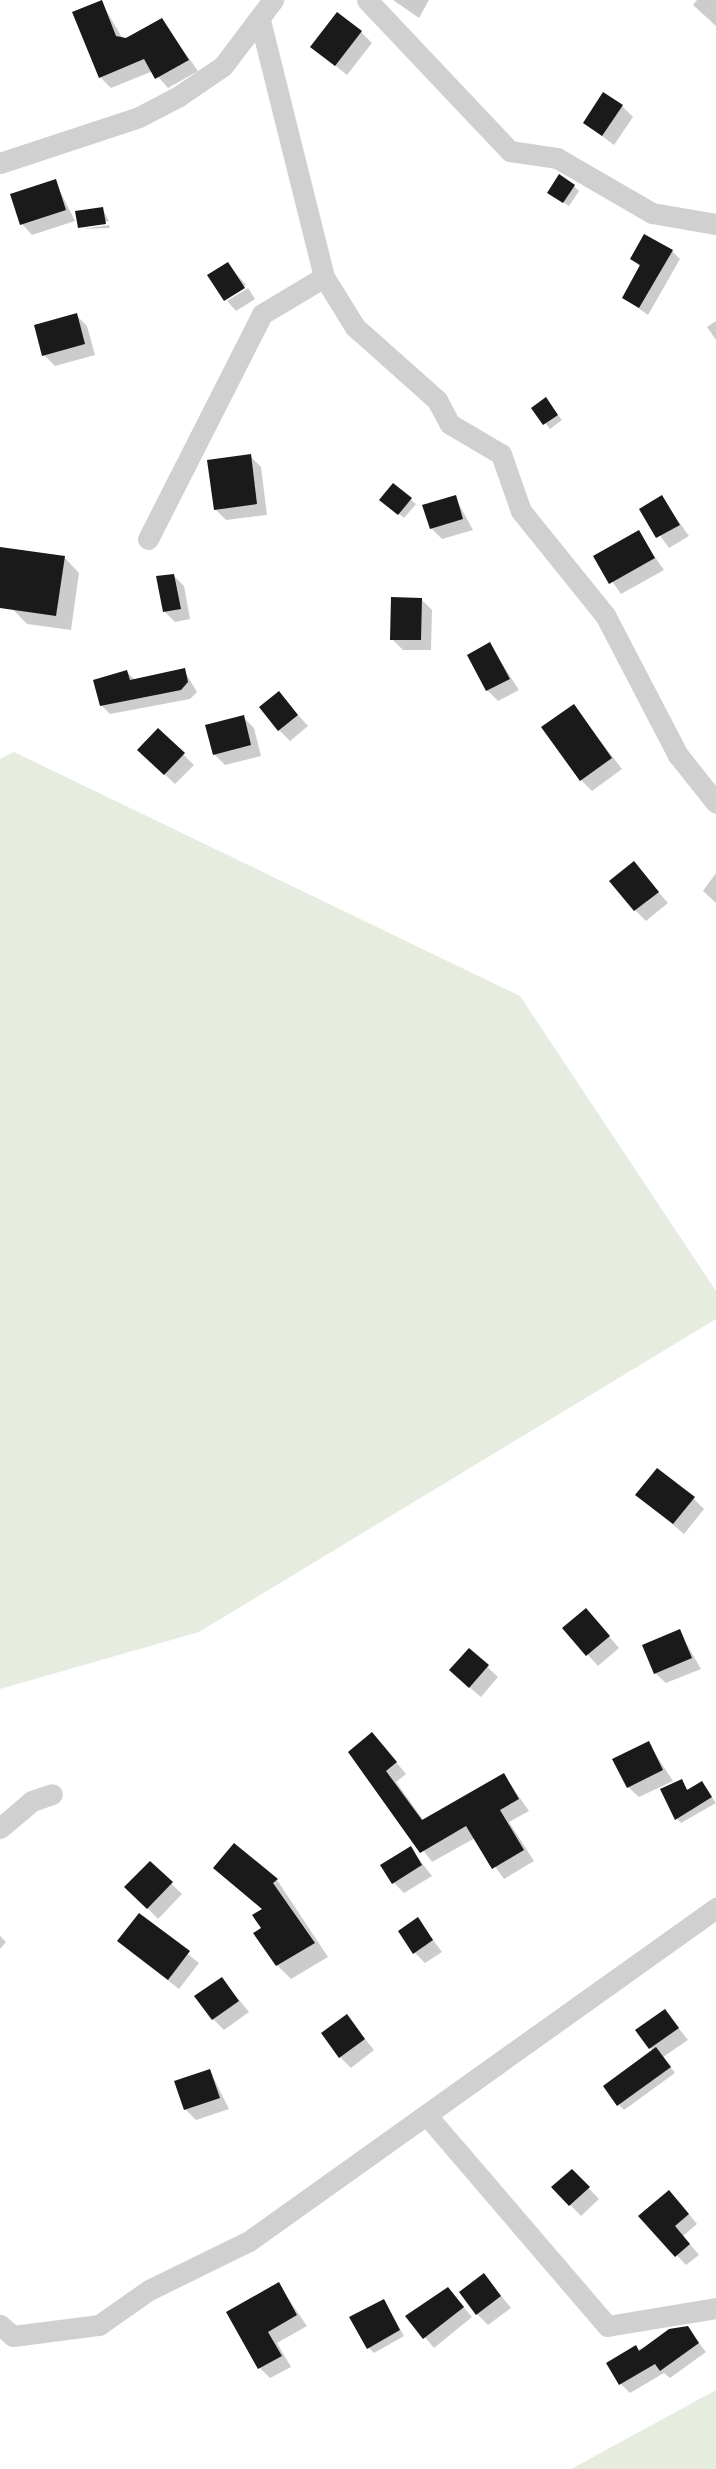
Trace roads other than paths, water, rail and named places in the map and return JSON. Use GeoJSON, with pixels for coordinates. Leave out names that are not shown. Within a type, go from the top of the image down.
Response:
{"type":"FeatureCollection","features":[{"type":"Feature","properties":{"kind":"street"},"geometry":{"type":"LineString","coordinates":[[0,163],[139,117],[179,96],[223,66],[273,0]]}},
{"type":"Feature","properties":{"kind":"street"},"geometry":{"type":"LineString","coordinates":[[366,0],[510,151],[557,158],[652,213],[716,224]]}},
{"type":"Feature","properties":{"kind":"street"},"geometry":{"type":"LineString","coordinates":[[260,20],[324,277],[355,327],[438,400],[450,424],[501,454],[522,511],[605,615],[678,755],[716,803]]}},
{"type":"Feature","properties":{"kind":"street"},"geometry":{"type":"LineString","coordinates":[[148,538],[261,314],[324,277]]}},
{"type":"Feature","properties":{"kind":"street"},"geometry":{"type":"LineString","coordinates":[[0,1828],[32,1801],[52,1794]]}},
{"type":"Feature","properties":{"kind":"street"},"geometry":{"type":"LineString","coordinates":[[0,2325],[13,2336],[99,2325],[149,2290],[265,2232],[429,2118],[508,2053],[716,1908]]}},
{"type":"Feature","properties":{"kind":"street"},"geometry":{"type":"LineString","coordinates":[[429,2118],[607,2326],[716,2308]]}}]}
